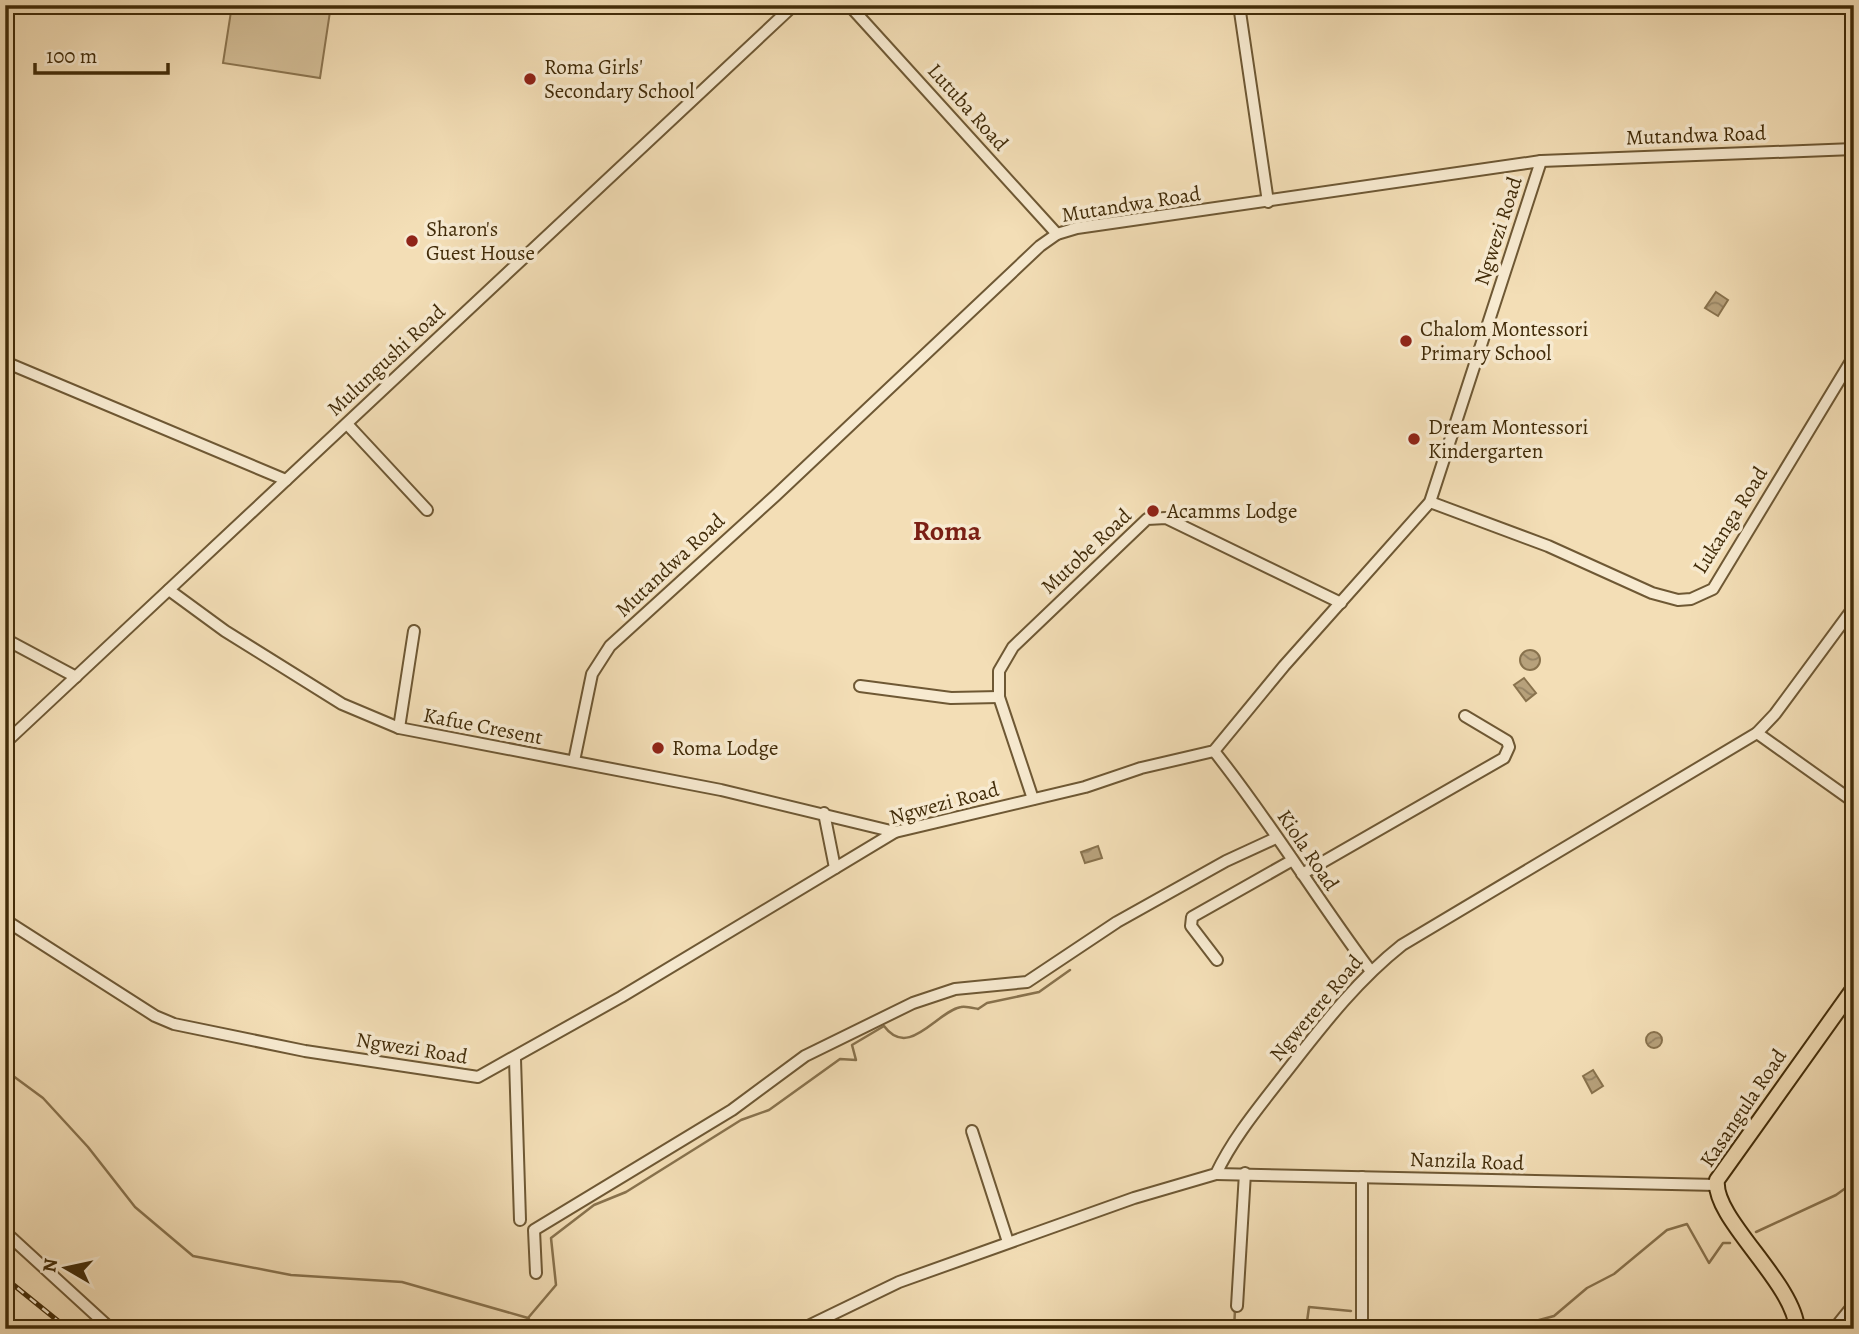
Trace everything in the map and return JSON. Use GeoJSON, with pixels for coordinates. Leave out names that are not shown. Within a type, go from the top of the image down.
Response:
{"type":"FeatureCollection","features":[{"type":"Feature","properties":{"kind":"main road","name":"Kasangula Road"},"geometry":{"type":"LineString","coordinates":[[1797,1329],[1790,1304],[1723,1203],[1717,1185],[1720,1172],[1854,988]]}},
{"type":"Feature","properties":{"kind":"street","name":"Mulungushi Road"},"geometry":{"type":"LineString","coordinates":[[5,743],[794,5]]}},
{"type":"Feature","properties":{"kind":"street","name":"Lutuba Road"},"geometry":{"type":"LineString","coordinates":[[849,5],[1057,234]]}},
{"type":"Feature","properties":{"kind":"street"},"geometry":{"type":"LineString","coordinates":[[1239,5],[1268,202]]}},
{"type":"Feature","properties":{"kind":"street","name":"Mutandwa Road"},"geometry":{"type":"LineString","coordinates":[[574,761],[592,674],[610,646],[775,496],[1040,246],[1057,234],[1077,228],[1541,161],[1854,149]]}},
{"type":"Feature","properties":{"kind":"street","name":"Ngwezi Road"},"geometry":{"type":"LineString","coordinates":[[5,920],[155,1016],[174,1024],[305,1051],[470,1078],[485,1074],[515,1059],[895,832],[1214,751],[1284,666],[1430,502],[1541,161]]}},
{"type":"Feature","properties":{"kind":"street","name":"Lukanga Road"},"geometry":{"type":"LineString","coordinates":[[1430,502],[1548,547],[1652,593],[1678,600],[1691,599],[1713,589],[1854,356]]}},
{"type":"Feature","properties":{"kind":"street"},"geometry":{"type":"LineString","coordinates":[[5,362],[286,480]]}},
{"type":"Feature","properties":{"kind":"street"},"geometry":{"type":"LineString","coordinates":[[347,424],[427,510]]}},
{"type":"Feature","properties":{"kind":"street","name":"Mutobe Road"},"geometry":{"type":"LineString","coordinates":[[1032,799],[999,697],[999,671],[1005,656],[1117,545],[1147,519],[1155,516],[1166,519],[1342,603]]}},
{"type":"Feature","properties":{"kind":"street","name":"Kafue Cresent"},"geometry":{"type":"LineString","coordinates":[[169,590],[225,631],[342,704],[399,728],[824,813],[895,832]]}},
{"type":"Feature","properties":{"kind":"street","name":"Ngwerere Road"},"geometry":{"type":"LineString","coordinates":[[1216,1174],[1226,1152],[1276,1085],[1342,1001],[1370,971],[1413,938],[1757,733],[1775,714],[1854,607]]}},
{"type":"Feature","properties":{"kind":"street"},"geometry":{"type":"LineString","coordinates":[[399,728],[414,631]]}},
{"type":"Feature","properties":{"kind":"street"},"geometry":{"type":"LineString","coordinates":[[5,639],[76,677]]}},
{"type":"Feature","properties":{"kind":"street"},"geometry":{"type":"LineString","coordinates":[[860,686],[951,698],[999,697]]}},
{"type":"Feature","properties":{"kind":"street"},"geometry":{"type":"LineString","coordinates":[[1302,874],[1504,758],[1509,747],[1507,741],[1465,716]]}},
{"type":"Feature","properties":{"kind":"street"},"geometry":{"type":"LineString","coordinates":[[1757,733],[1854,802]]}},
{"type":"Feature","properties":{"kind":"street","name":"Kiola Road"},"geometry":{"type":"LineString","coordinates":[[1214,751],[1256,805],[1291,861],[1370,971]]}},
{"type":"Feature","properties":{"kind":"street"},"geometry":{"type":"LineString","coordinates":[[824,813],[835,868]]}},
{"type":"Feature","properties":{"kind":"street"},"geometry":{"type":"LineString","coordinates":[[536,1273],[534,1230],[732,1110],[805,1056],[914,1003],[955,989],[1027,982],[1117,922],[1217,866],[1276,838]]}},
{"type":"Feature","properties":{"kind":"street"},"geometry":{"type":"LineString","coordinates":[[1217,960],[1191,926],[1192,918],[1291,861]]}},
{"type":"Feature","properties":{"kind":"street"},"geometry":{"type":"LineString","coordinates":[[515,1059],[520,1220]]}},
{"type":"Feature","properties":{"kind":"street"},"geometry":{"type":"LineString","coordinates":[[972,1131],[1008,1242]]}},
{"type":"Feature","properties":{"kind":"street"},"geometry":{"type":"LineString","coordinates":[[1237,1306],[1245,1173]]}},
{"type":"Feature","properties":{"kind":"street"},"geometry":{"type":"LineString","coordinates":[[802,1329],[899,1282],[1134,1198],[1216,1174]]}},
{"type":"Feature","properties":{"kind":"street","name":"Nanzila Road"},"geometry":{"type":"LineString","coordinates":[[1216,1174],[1717,1185]]}},
{"type":"Feature","properties":{"kind":"street"},"geometry":{"type":"LineString","coordinates":[[1362,1177],[1362,1325]]}},
{"type":"Feature","properties":{"kind":"street"},"geometry":{"type":"LineString","coordinates":[[5,1232],[111,1329]]}},
{"type":"Feature","properties":{"kind":"street"},"geometry":{"type":"LineString","coordinates":[[1834,1329],[1854,1304]]}},
{"type":"Feature","properties":{"kind":"shaded area"},"geometry":{"type":"Polygon","coordinates":[[[232,5],[331,5],[320,78],[223,63],[232,5]]]}},
{"type":"Feature","properties":{"kind":"water"},"geometry":{"type":"Polygon","coordinates":[[[1716,292],[1728,300],[1718,316],[1705,308],[1716,292]]]}},
{"type":"Feature","properties":{"kind":"water"},"geometry":{"type":"Polygon","coordinates":[[[1530,650],[1537,653],[1540,660],[1537,667],[1530,670],[1523,667],[1520,660],[1523,653],[1530,650]]]}},
{"type":"Feature","properties":{"kind":"water"},"geometry":{"type":"Polygon","coordinates":[[[1524,678],[1536,693],[1526,701],[1514,685],[1524,678]]]}},
{"type":"Feature","properties":{"kind":"water"},"geometry":{"type":"Polygon","coordinates":[[[1098,846],[1102,858],[1085,863],[1081,852],[1098,846]]]}},
{"type":"Feature","properties":{"kind":"water"},"geometry":{"type":"Polygon","coordinates":[[[1654,1032],[1660,1034],[1660,1046],[1654,1048],[1648,1046],[1646,1040],[1648,1034],[1654,1032]]]}},
{"type":"Feature","properties":{"kind":"water"},"geometry":{"type":"Polygon","coordinates":[[[1593,1070],[1603,1086],[1592,1093],[1583,1076],[1593,1070]]]}},
{"type":"Feature","properties":{"kind":"waterway"},"geometry":{"type":"LineString","coordinates":[[528,1318],[556,1285],[551,1238],[594,1205],[626,1192],[741,1120],[769,1110],[840,1059],[856,1060],[852,1045],[884,1026],[894,1035],[903,1038],[913,1036],[952,1010],[963,1007],[978,1009],[987,1003],[1039,992],[1070,970]]}},
{"type":"Feature","properties":{"kind":"waterway"},"geometry":{"type":"LineString","coordinates":[[5,1070],[43,1098],[88,1147],[135,1207],[193,1256],[291,1275],[402,1282],[528,1318],[537,1329]]}},
{"type":"Feature","properties":{"kind":"waterway"},"geometry":{"type":"LineString","coordinates":[[1756,1232],[1836,1195],[1854,1182]]}},
{"type":"Feature","properties":{"kind":"waterway"},"geometry":{"type":"LineString","coordinates":[[1525,1329],[1528,1323],[1554,1316],[1587,1288],[1614,1274],[1667,1230],[1687,1224],[1709,1263],[1723,1243],[1730,1243]]}},
{"type":"Feature","properties":{"kind":"waterway"},"geometry":{"type":"LineString","coordinates":[[1306,1329],[1309,1307],[1351,1311]]}},
{"type":"Feature","properties":{"kind":"waterway"},"geometry":{"type":"LineString","coordinates":[[1234,1329],[1235,1310]]}},
{"type":"Feature","properties":{"kind":"railway"},"geometry":{"type":"LineString","coordinates":[[5,1278],[68,1329]]}},
{"type":"Feature","properties":{"kind":"place","name":"Roma Girls' Secondary School"},"geometry":{"type":"Point","coordinates":[530,79]}},
{"type":"Feature","properties":{"kind":"place","name":"Sharon's Guest House"},"geometry":{"type":"Point","coordinates":[412,241]}},
{"type":"Feature","properties":{"kind":"place","name":"Chalom Montessori Primary School"},"geometry":{"type":"Point","coordinates":[1406,341]}},
{"type":"Feature","properties":{"kind":"place","name":"Dream Montessori Kindergarten"},"geometry":{"type":"Point","coordinates":[1414,439]}},
{"type":"Feature","properties":{"kind":"place","name":"Acamms Lodge"},"geometry":{"type":"Point","coordinates":[1153,511]}},
{"type":"Feature","properties":{"kind":"place","name":"Roma Lodge"},"geometry":{"type":"Point","coordinates":[658,748]}},
{"type":"Feature","properties":{"kind":"district","name":"Roma"},"geometry":{"type":"Point","coordinates":[947,530]}}]}
